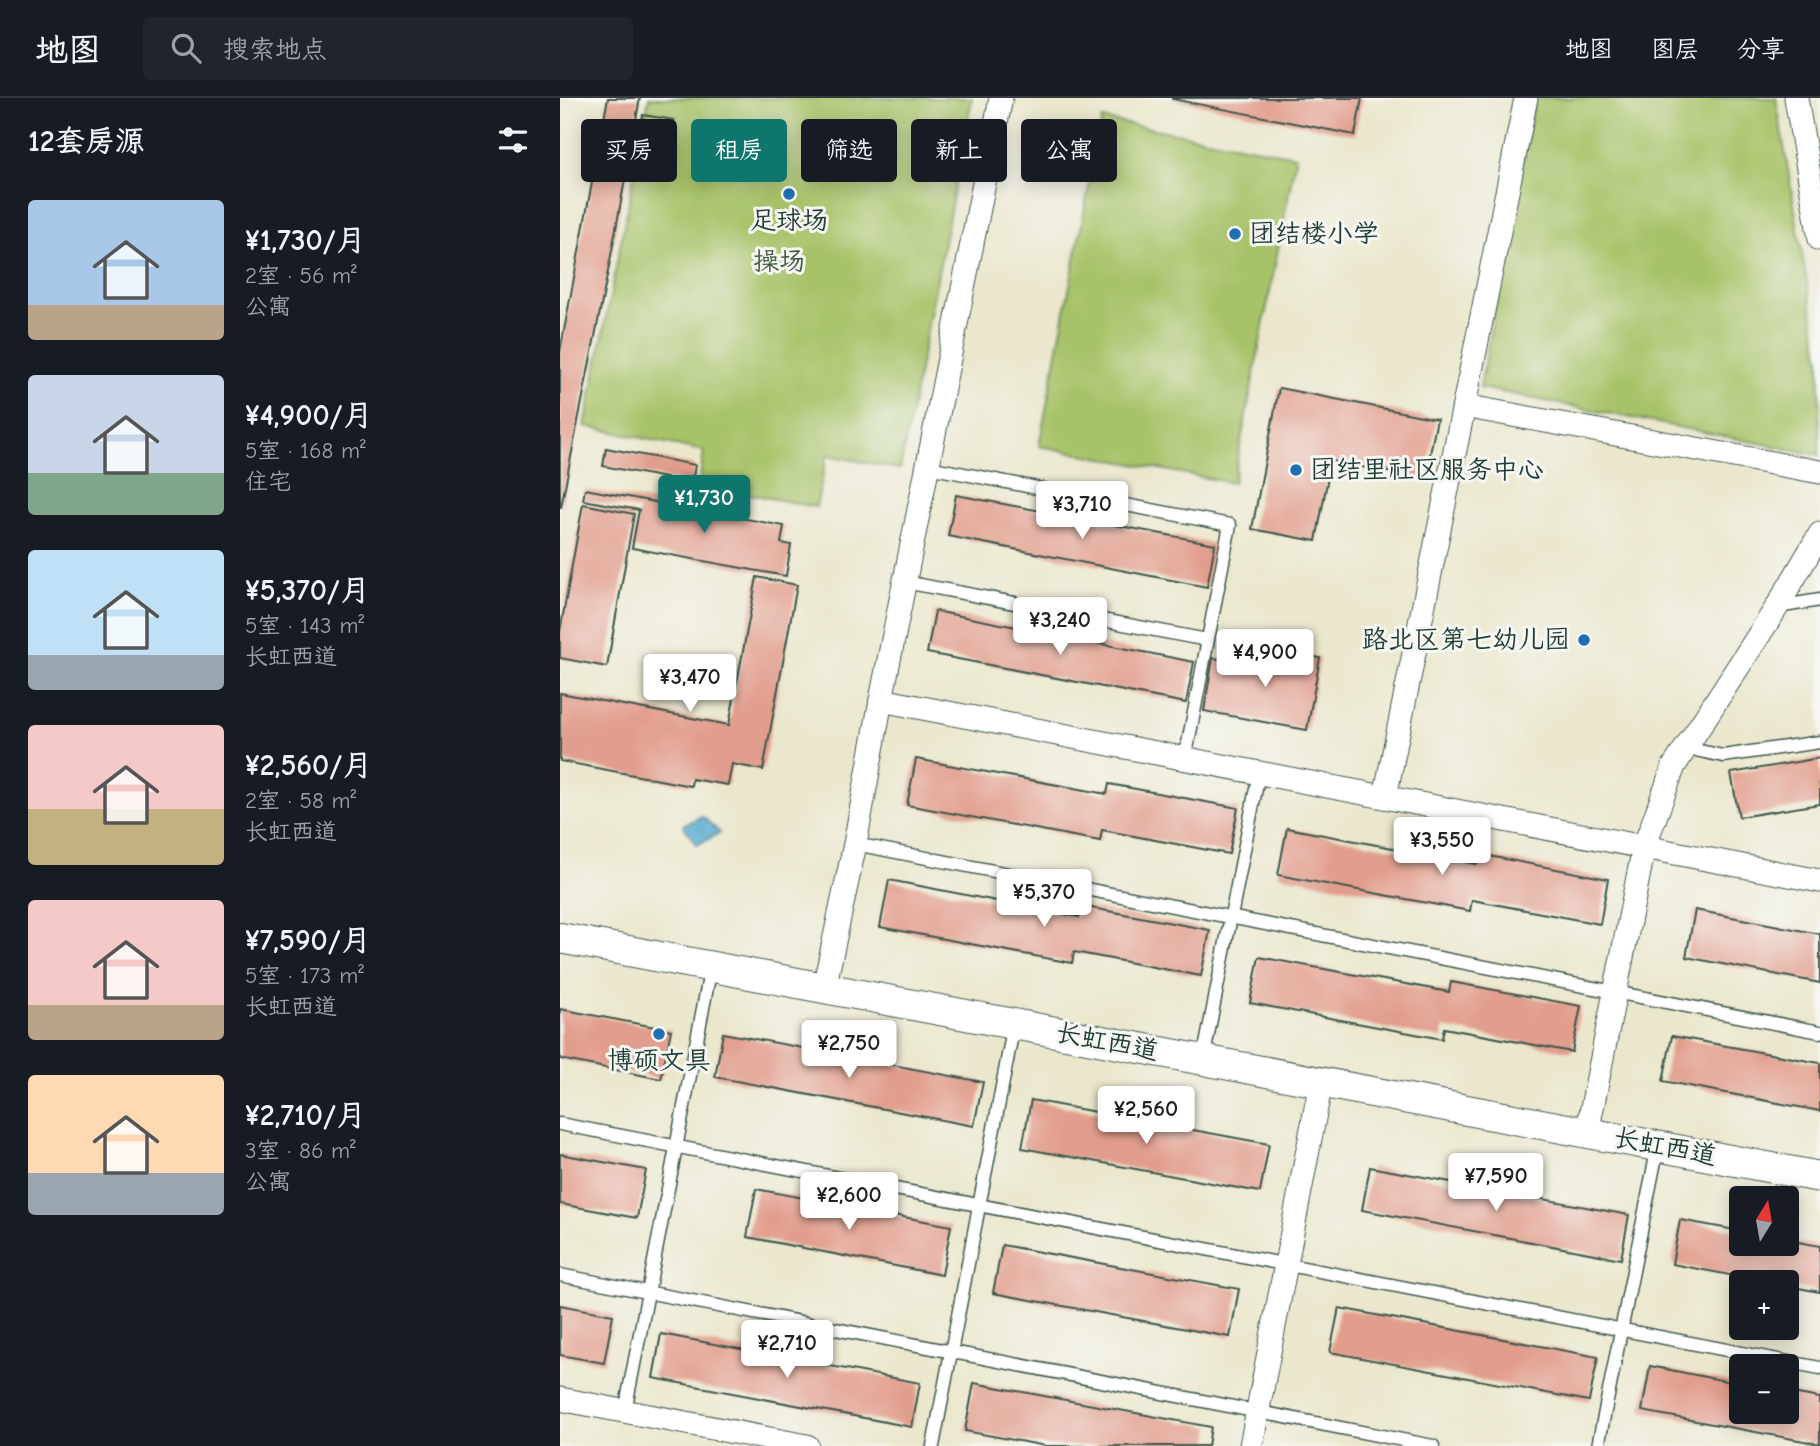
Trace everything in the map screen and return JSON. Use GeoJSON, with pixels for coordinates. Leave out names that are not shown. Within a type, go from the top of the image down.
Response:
{"type":"FeatureCollection","features":[{"type":"Feature","properties":{"kind":"street"},"geometry":{"type":"LineString","coordinates":[[824,988],[855,844],[881,700],[1001,98]]}},
{"type":"Feature","properties":{"kind":"street"},"geometry":{"type":"LineString","coordinates":[[1385,797],[1526,98]]}},
{"type":"Feature","properties":{"kind":"street"},"geometry":{"type":"LineString","coordinates":[[1796,98],[1816,194],[1820,239]]}},
{"type":"Feature","properties":{"kind":"street"},"geometry":{"type":"LineString","coordinates":[[1464,406],[1820,472]]}},
{"type":"Feature","properties":{"kind":"street"},"geometry":{"type":"LineString","coordinates":[[1587,1133],[1644,847],[1674,766],[1777,607],[1820,534]]}},
{"type":"Feature","properties":{"kind":"street"},"geometry":{"type":"LineString","coordinates":[[881,700],[1820,881]]}},
{"type":"Feature","properties":{"kind":"street","name":"长虹西道"},"geometry":{"type":"LineString","coordinates":[[560,937],[1820,1177]]}},
{"type":"Feature","properties":{"kind":"street"},"geometry":{"type":"LineString","coordinates":[[1251,1446],[1321,1082]]}},
{"type":"Feature","properties":{"kind":"street"},"geometry":{"type":"LineString","coordinates":[[560,1399],[807,1446]]}},
{"type":"Feature","properties":{"kind":"lane"},"geometry":{"type":"LineString","coordinates":[[928,467],[1230,525],[1185,759]]}},
{"type":"Feature","properties":{"kind":"lane"},"geometry":{"type":"LineString","coordinates":[[905,582],[1208,640]]}},
{"type":"Feature","properties":{"kind":"lane"},"geometry":{"type":"LineString","coordinates":[[1777,607],[1820,600]]}},
{"type":"Feature","properties":{"kind":"lane"},"geometry":{"type":"LineString","coordinates":[[1686,748],[1723,756],[1820,742]]}},
{"type":"Feature","properties":{"kind":"lane"},"geometry":{"type":"LineString","coordinates":[[1203,1060],[1259,773]]}},
{"type":"Feature","properties":{"kind":"lane"},"geometry":{"type":"LineString","coordinates":[[855,844],[1820,1032]]}},
{"type":"Feature","properties":{"kind":"lane"},"geometry":{"type":"LineString","coordinates":[[625,1411],[711,966]]}},
{"type":"Feature","properties":{"kind":"lane"},"geometry":{"type":"LineString","coordinates":[[933,1446],[1014,1024]]}},
{"type":"Feature","properties":{"kind":"lane"},"geometry":{"type":"LineString","coordinates":[[560,1124],[1820,1368]]}},
{"type":"Feature","properties":{"kind":"lane"},"geometry":{"type":"LineString","coordinates":[[1598,1446],[1658,1146]]}},
{"type":"Feature","properties":{"kind":"lane"},"geometry":{"type":"LineString","coordinates":[[560,1275],[1433,1446]]}},
{"type":"Feature","properties":{"kind":"green space","name":"操场"},"geometry":{"type":"Polygon","coordinates":[[[649,98],[972,98],[968,119],[911,119],[911,182],[956,182],[900,469],[827,455],[816,507],[699,484],[704,451],[585,426],[633,182],[677,182],[677,119],[645,119],[649,98]]]}},
{"type":"Feature","properties":{"kind":"green space"},"geometry":{"type":"Polygon","coordinates":[[[1535,98],[1776,98],[1820,360],[1819,455],[1480,388],[1535,98]]]}},
{"type":"Feature","properties":{"kind":"green space"},"geometry":{"type":"Polygon","coordinates":[[[1117,122],[1296,156],[1233,483],[1039,446],[1090,182],[1117,182],[1117,122]]]}},
{"type":"Feature","properties":{"kind":"water"},"geometry":{"type":"Polygon","coordinates":[[[702,816],[720,833],[697,845],[683,825],[702,816]]]}},
{"type":"Feature","properties":{"kind":"building"},"geometry":{"type":"Polygon","coordinates":[[[608,98],[640,98],[636,119],[604,119],[608,98]]]}},
{"type":"Feature","properties":{"kind":"building"},"geometry":{"type":"Polygon","coordinates":[[[1172,98],[1362,98],[1355,135],[1172,98]]]}},
{"type":"Feature","properties":{"kind":"building"},"geometry":{"type":"Polygon","coordinates":[[[643,115],[668,119],[642,119],[643,115]]]}},
{"type":"Feature","properties":{"kind":"building"},"geometry":{"type":"Polygon","coordinates":[[[592,182],[625,182],[561,507],[560,352],[592,182]]]}},
{"type":"Feature","properties":{"kind":"building","name":"团结里社区服务中心"},"geometry":{"type":"Polygon","coordinates":[[[1279,388],[1437,419],[1425,479],[1331,461],[1316,541],[1252,529],[1279,388]]]}},
{"type":"Feature","properties":{"kind":"building"},"geometry":{"type":"Polygon","coordinates":[[[606,448],[695,465],[692,483],[603,466],[606,448]]]}},
{"type":"Feature","properties":{"kind":"building"},"geometry":{"type":"Polygon","coordinates":[[[585,489],[784,526],[781,543],[791,545],[786,576],[632,548],[639,510],[583,500],[585,489]]]}},
{"type":"Feature","properties":{"kind":"building"},"geometry":{"type":"Polygon","coordinates":[[[956,495],[1215,544],[1207,587],[948,536],[956,495]]]}},
{"type":"Feature","properties":{"kind":"building"},"geometry":{"type":"Polygon","coordinates":[[[583,504],[634,514],[607,667],[560,658],[560,632],[583,504]]]}},
{"type":"Feature","properties":{"kind":"building"},"geometry":{"type":"Polygon","coordinates":[[[757,577],[797,585],[763,770],[732,764],[728,785],[692,779],[691,786],[560,761],[560,693],[729,725],[757,577]]]}},
{"type":"Feature","properties":{"kind":"building"},"geometry":{"type":"Polygon","coordinates":[[[935,611],[1194,662],[1186,703],[927,653],[935,611]]]}},
{"type":"Feature","properties":{"kind":"building"},"geometry":{"type":"Polygon","coordinates":[[[1271,649],[1320,658],[1307,730],[1204,711],[1213,658],[1268,668],[1271,649]]]}},
{"type":"Feature","properties":{"kind":"building"},"geometry":{"type":"Polygon","coordinates":[[[1820,758],[1820,804],[1739,817],[1731,773],[1820,758]]]}},
{"type":"Feature","properties":{"kind":"building"},"geometry":{"type":"Polygon","coordinates":[[[916,759],[1107,794],[1109,784],[1238,808],[1229,854],[1102,830],[1100,841],[907,805],[916,759]]]}},
{"type":"Feature","properties":{"kind":"building"},"geometry":{"type":"Polygon","coordinates":[[[1287,828],[1477,864],[1479,854],[1608,879],[1600,924],[1472,900],[1470,911],[1278,875],[1287,828]]]}},
{"type":"Feature","properties":{"kind":"building"},"geometry":{"type":"Polygon","coordinates":[[[889,880],[1079,917],[1081,906],[1210,930],[1201,976],[1074,952],[1072,963],[880,927],[889,880]]]}},
{"type":"Feature","properties":{"kind":"building"},"geometry":{"type":"Polygon","coordinates":[[[1695,910],[1820,934],[1820,983],[1686,957],[1695,910]]]}},
{"type":"Feature","properties":{"kind":"building"},"geometry":{"type":"Polygon","coordinates":[[[1259,957],[1449,992],[1451,982],[1581,1006],[1572,1052],[1444,1028],[1442,1039],[1250,1003],[1259,957]]]}},
{"type":"Feature","properties":{"kind":"building"},"geometry":{"type":"Polygon","coordinates":[[[560,1009],[671,1030],[661,1079],[560,1059],[560,1009]]]}},
{"type":"Feature","properties":{"kind":"building"},"geometry":{"type":"Polygon","coordinates":[[[723,1033],[983,1082],[974,1126],[715,1077],[723,1033]]]}},
{"type":"Feature","properties":{"kind":"building"},"geometry":{"type":"Polygon","coordinates":[[[1672,1036],[1820,1063],[1820,1111],[1663,1081],[1672,1036]]]}},
{"type":"Feature","properties":{"kind":"building"},"geometry":{"type":"Polygon","coordinates":[[[1031,1100],[1269,1144],[1260,1192],[1022,1148],[1031,1100]]]}},
{"type":"Feature","properties":{"kind":"building"},"geometry":{"type":"Polygon","coordinates":[[[560,1154],[646,1170],[637,1218],[560,1204],[560,1154]]]}},
{"type":"Feature","properties":{"kind":"building"},"geometry":{"type":"Polygon","coordinates":[[[1370,1167],[1629,1215],[1621,1259],[1362,1210],[1370,1167]]]}},
{"type":"Feature","properties":{"kind":"building"},"geometry":{"type":"Polygon","coordinates":[[[756,1189],[951,1226],[942,1275],[747,1237],[756,1189]]]}},
{"type":"Feature","properties":{"kind":"building"},"geometry":{"type":"Polygon","coordinates":[[[1680,1220],[1729,1229],[1729,1256],[1799,1256],[1799,1242],[1820,1246],[1820,1292],[1799,1288],[1799,1270],[1729,1270],[1729,1275],[1672,1264],[1680,1220]]]}},
{"type":"Feature","properties":{"kind":"building"},"geometry":{"type":"Polygon","coordinates":[[[1002,1245],[1239,1289],[1230,1337],[993,1293],[1002,1245]]]}},
{"type":"Feature","properties":{"kind":"building"},"geometry":{"type":"Polygon","coordinates":[[[560,1305],[613,1315],[604,1363],[560,1355],[560,1305]]]}},
{"type":"Feature","properties":{"kind":"building"},"geometry":{"type":"Polygon","coordinates":[[[1339,1308],[1598,1357],[1589,1401],[1330,1352],[1339,1308]]]}},
{"type":"Feature","properties":{"kind":"building"},"geometry":{"type":"Polygon","coordinates":[[[661,1334],[920,1383],[912,1427],[653,1378],[661,1334]]]}},
{"type":"Feature","properties":{"kind":"building"},"geometry":{"type":"Polygon","coordinates":[[[1650,1366],[1729,1382],[1729,1424],[1799,1424],[1799,1394],[1820,1398],[1820,1444],[1642,1411],[1650,1366]]]}},
{"type":"Feature","properties":{"kind":"building"},"geometry":{"type":"Polygon","coordinates":[[[974,1383],[1211,1427],[1208,1446],[1046,1446],[965,1431],[974,1383]]]}},
{"type":"Feature","properties":{"kind":"place","name":"足球场"},"geometry":{"type":"Point","coordinates":[789,194]}},
{"type":"Feature","properties":{"kind":"place","name":"团结楼小学"},"geometry":{"type":"Point","coordinates":[1235,234]}},
{"type":"Feature","properties":{"kind":"place","name":"团结里社区服务中心"},"geometry":{"type":"Point","coordinates":[1296,470]}},
{"type":"Feature","properties":{"kind":"place","name":"路北区第七幼儿园"},"geometry":{"type":"Point","coordinates":[1584,640]}},
{"type":"Feature","properties":{"kind":"place","name":"博硕文具"},"geometry":{"type":"Point","coordinates":[659,1034]}}]}
